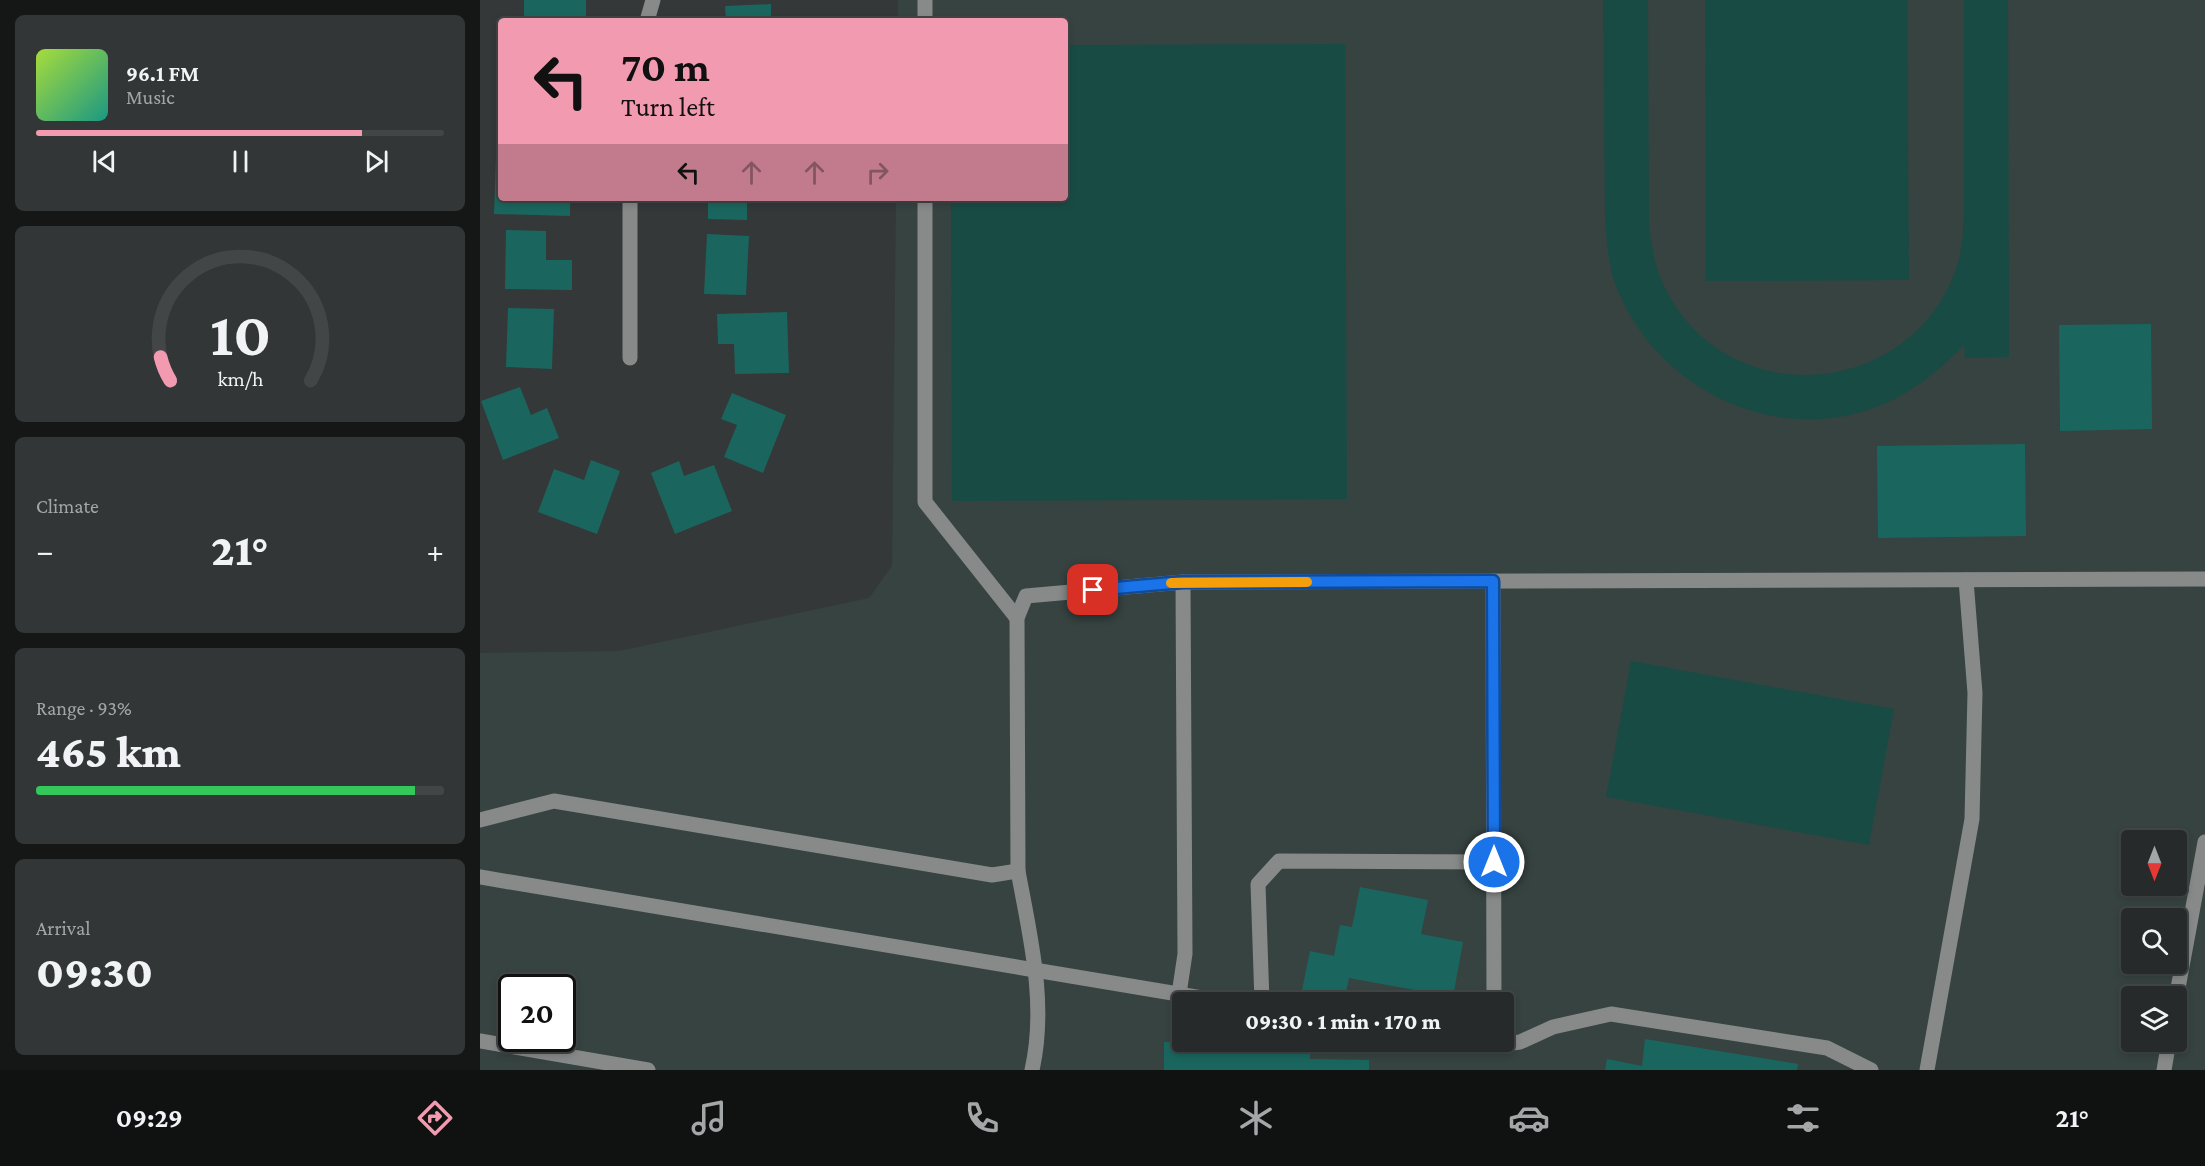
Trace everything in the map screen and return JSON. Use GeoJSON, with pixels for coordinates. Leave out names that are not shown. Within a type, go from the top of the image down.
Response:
{"type":"FeatureCollection","features":[{"type":"Feature","properties":{"kind":"street"},"geometry":{"type":"LineString","coordinates":[[648,18],[653,0]]}},
{"type":"Feature","properties":{"kind":"street"},"geometry":{"type":"LineString","coordinates":[[925,0],[925,18]]}},
{"type":"Feature","properties":{"kind":"street"},"geometry":{"type":"LineString","coordinates":[[630,201],[630,357]]}},
{"type":"Feature","properties":{"kind":"street"},"geometry":{"type":"LineString","coordinates":[[925,201],[924,502],[1017,618]]}},
{"type":"Feature","properties":{"kind":"street"},"geometry":{"type":"LineString","coordinates":[[1032,1070],[1037,1039],[1036,972],[1018,871],[1017,618],[1026,596],[1183,582],[2205,579]]}},
{"type":"Feature","properties":{"kind":"street"},"geometry":{"type":"LineString","coordinates":[[1927,1070],[1972,819],[1975,693],[1966,580]]}},
{"type":"Feature","properties":{"kind":"street"},"geometry":{"type":"LineString","coordinates":[[1493,581],[1494,992]]}},
{"type":"Feature","properties":{"kind":"street"},"geometry":{"type":"LineString","coordinates":[[1179,992],[1185,954],[1183,582]]}},
{"type":"Feature","properties":{"kind":"street"},"geometry":{"type":"LineString","coordinates":[[480,820],[554,801],[992,874],[1018,871]]}},
{"type":"Feature","properties":{"kind":"street"},"geometry":{"type":"LineString","coordinates":[[2178,986],[2205,842]]}},
{"type":"Feature","properties":{"kind":"street"},"geometry":{"type":"LineString","coordinates":[[1262,992],[1258,884],[1279,861],[1494,862]]}},
{"type":"Feature","properties":{"kind":"street"},"geometry":{"type":"LineString","coordinates":[[480,878],[1172,993]]}},
{"type":"Feature","properties":{"kind":"street"},"geometry":{"type":"LineString","coordinates":[[1514,1041],[1553,1027],[1611,1014],[1827,1048],[1871,1070]]}},
{"type":"Feature","properties":{"kind":"street"},"geometry":{"type":"LineString","coordinates":[[480,1041],[648,1070]]}},
{"type":"Feature","properties":{"kind":"street"},"geometry":{"type":"LineString","coordinates":[[2164,1070],[2167,1052]]}},
{"type":"Feature","properties":{"kind":"shaded area"},"geometry":{"type":"Polygon","coordinates":[[[898,0],[2205,0],[2205,1070],[480,1070],[480,653],[619,651],[869,598],[892,566],[896,201],[1068,201],[1068,18],[898,18],[898,0]]]}},
{"type":"Feature","properties":{"kind":"green space"},"geometry":{"type":"Polygon","coordinates":[[[1603,0],[1648,0],[1649,221],[1654,258],[1667,292],[1696,332],[1734,358],[1776,372],[1820,374],[1863,364],[1903,343],[1935,310],[1957,266],[1964,216],[1964,0],[2008,0],[2009,357],[1965,358],[1964,345],[1932,374],[1885,404],[1832,418],[1792,419],[1754,412],[1718,397],[1685,377],[1656,350],[1632,319],[1615,283],[1611,268],[1605,220],[1603,0]]]}},
{"type":"Feature","properties":{"kind":"green space"},"geometry":{"type":"Polygon","coordinates":[[[1705,0],[1907,0],[1909,280],[1706,281],[1705,0]]]}},
{"type":"Feature","properties":{"kind":"green space"},"geometry":{"type":"Polygon","coordinates":[[[1345,44],[1347,499],[952,501],[951,201],[1068,201],[1068,45],[1345,44]]]}},
{"type":"Feature","properties":{"kind":"green space"},"geometry":{"type":"Polygon","coordinates":[[[1631,661],[1894,709],[1869,845],[1606,797],[1631,661]]]}},
{"type":"Feature","properties":{"kind":"building"},"geometry":{"type":"Polygon","coordinates":[[[524,0],[586,0],[586,18],[524,18],[524,0]]]}},
{"type":"Feature","properties":{"kind":"building"},"geometry":{"type":"Polygon","coordinates":[[[771,4],[771,18],[726,18],[725,6],[771,4]]]}},
{"type":"Feature","properties":{"kind":"building"},"geometry":{"type":"Polygon","coordinates":[[[496,156],[498,156],[498,201],[570,201],[570,216],[494,214],[496,156]]]}},
{"type":"Feature","properties":{"kind":"building"},"geometry":{"type":"Polygon","coordinates":[[[708,201],[747,201],[747,220],[708,219],[708,201]]]}},
{"type":"Feature","properties":{"kind":"building"},"geometry":{"type":"Polygon","coordinates":[[[506,230],[546,231],[546,260],[572,260],[572,290],[505,289],[506,230]]]}},
{"type":"Feature","properties":{"kind":"building"},"geometry":{"type":"Polygon","coordinates":[[[707,234],[749,236],[746,295],[704,294],[707,234]]]}},
{"type":"Feature","properties":{"kind":"building"},"geometry":{"type":"Polygon","coordinates":[[[508,308],[554,309],[552,369],[506,367],[508,308]]]}},
{"type":"Feature","properties":{"kind":"building"},"geometry":{"type":"Polygon","coordinates":[[[787,312],[789,373],[735,374],[734,344],[718,344],[717,314],[787,312]]]}},
{"type":"Feature","properties":{"kind":"building"},"geometry":{"type":"Polygon","coordinates":[[[2151,324],[2152,429],[2060,431],[2059,325],[2151,324]]]}},
{"type":"Feature","properties":{"kind":"building"},"geometry":{"type":"Polygon","coordinates":[[[520,387],[531,415],[547,408],[559,438],[503,460],[481,401],[520,387]]]}},
{"type":"Feature","properties":{"kind":"building"},"geometry":{"type":"Polygon","coordinates":[[[732,393],[786,415],[763,473],[724,457],[737,425],[721,419],[732,393]]]}},
{"type":"Feature","properties":{"kind":"building"},"geometry":{"type":"Polygon","coordinates":[[[2025,444],[2026,536],[1878,538],[1877,446],[2025,444]]]}},
{"type":"Feature","properties":{"kind":"building"},"geometry":{"type":"Polygon","coordinates":[[[591,460],[620,471],[597,534],[538,512],[554,469],[584,480],[591,460]]]}},
{"type":"Feature","properties":{"kind":"building"},"geometry":{"type":"Polygon","coordinates":[[[679,461],[684,476],[714,465],[732,511],[675,534],[651,473],[679,461]]]}},
{"type":"Feature","properties":{"kind":"building"},"geometry":{"type":"Polygon","coordinates":[[[1360,887],[1428,900],[1421,934],[1463,942],[1454,992],[1426,992],[1349,978],[1346,992],[1302,992],[1310,951],[1334,956],[1340,925],[1352,927],[1360,887]]]}},
{"type":"Feature","properties":{"kind":"building"},"geometry":{"type":"Polygon","coordinates":[[[1645,1039],[1798,1064],[1797,1070],[1605,1070],[1607,1059],[1642,1066],[1645,1039]]]}},
{"type":"Feature","properties":{"kind":"building"},"geometry":{"type":"Polygon","coordinates":[[[1164,1042],[1172,1042],[1172,1052],[1310,1052],[1310,1059],[1369,1060],[1369,1070],[1164,1070],[1164,1042]]]}},
{"type":"Feature","properties":{"kind":"slow traffic"},"geometry":{"type":"LineString","coordinates":[[1171,583],[1307,582]]}},
{"type":"Feature","properties":{"kind":"route"},"geometry":{"type":"LineString","coordinates":[[1093,590],[1183,582],[1493,581],[1494,862]]}}]}
